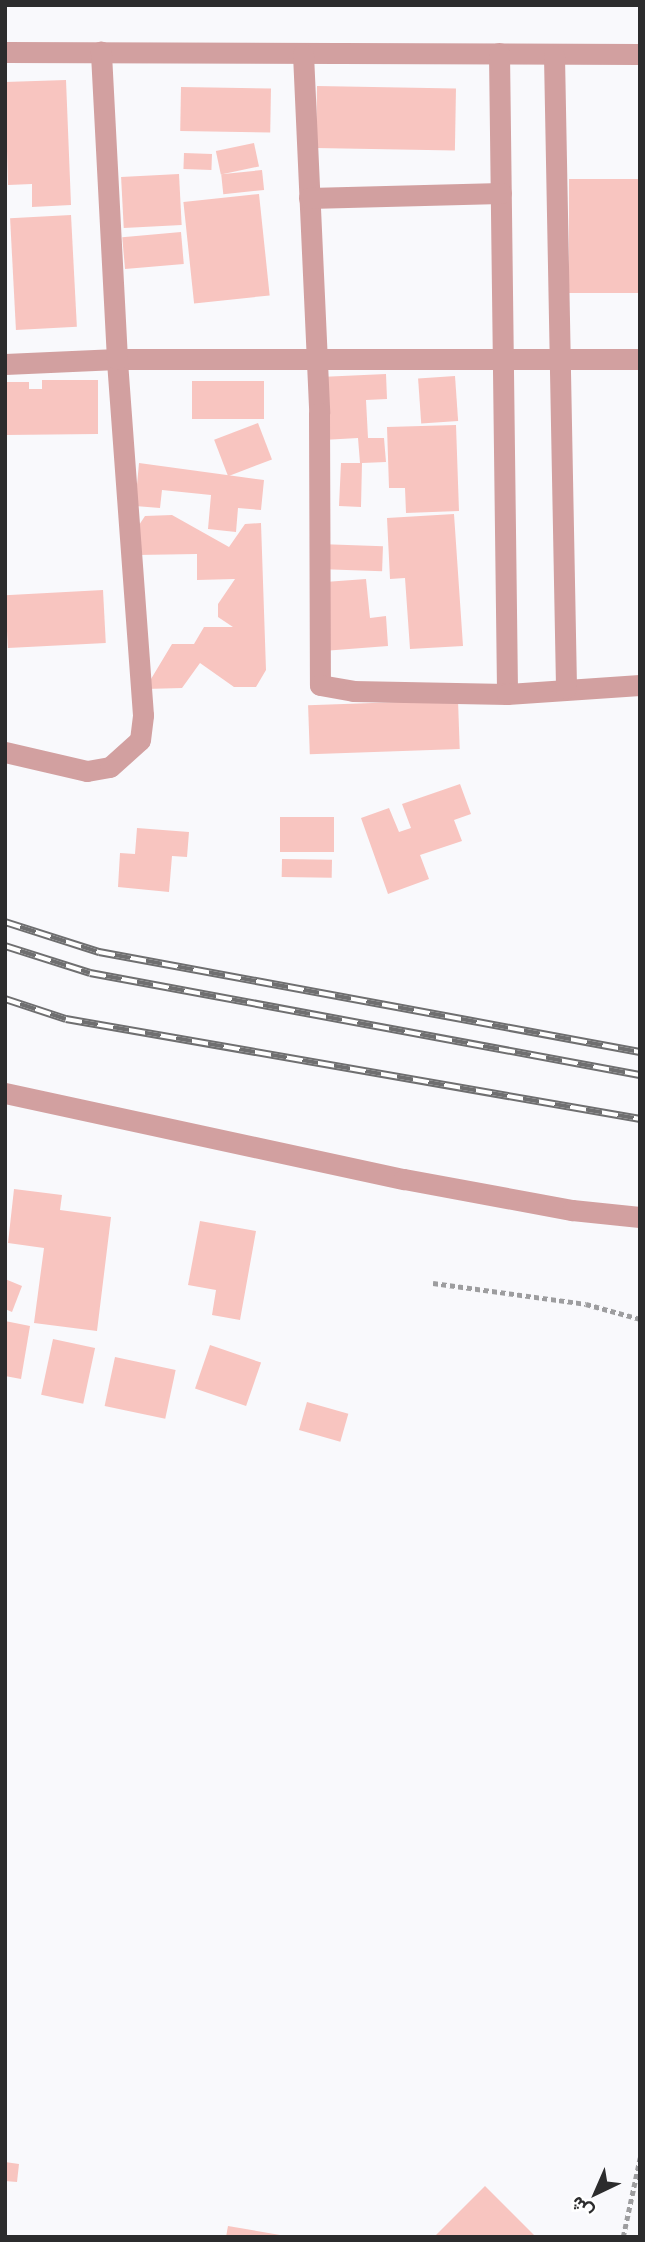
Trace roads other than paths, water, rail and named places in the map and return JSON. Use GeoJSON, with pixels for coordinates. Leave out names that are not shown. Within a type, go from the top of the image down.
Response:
{"type":"FeatureCollection","features":[{"type":"Feature","properties":{"kind":"street"},"geometry":{"type":"LineString","coordinates":[[5,752],[87,771],[110,767],[140,740],[143,715],[117,359],[101,51]]}},
{"type":"Feature","properties":{"kind":"street"},"geometry":{"type":"LineString","coordinates":[[5,52],[499,53],[554,56],[640,54]]}},
{"type":"Feature","properties":{"kind":"street"},"geometry":{"type":"LineString","coordinates":[[499,53],[507,694]]}},
{"type":"Feature","properties":{"kind":"street"},"geometry":{"type":"LineString","coordinates":[[303,54],[316,358],[320,685],[353,691],[507,694],[640,685]]}},
{"type":"Feature","properties":{"kind":"street"},"geometry":{"type":"LineString","coordinates":[[554,56],[566,688]]}},
{"type":"Feature","properties":{"kind":"street"},"geometry":{"type":"LineString","coordinates":[[309,198],[501,193]]}},
{"type":"Feature","properties":{"kind":"street"},"geometry":{"type":"LineString","coordinates":[[5,364],[117,359],[640,359]]}},
{"type":"Feature","properties":{"kind":"street"},"geometry":{"type":"LineString","coordinates":[[5,1093],[404,1179],[572,1210],[640,1217]]}},
{"type":"Feature","properties":{"kind":"railway"},"geometry":{"type":"LineString","coordinates":[[5,922],[99,952],[640,1052]]}},
{"type":"Feature","properties":{"kind":"railway"},"geometry":{"type":"LineString","coordinates":[[5,946],[90,973],[640,1075]]}},
{"type":"Feature","properties":{"kind":"railway"},"geometry":{"type":"LineString","coordinates":[[5,999],[66,1019],[640,1119]]}}]}
